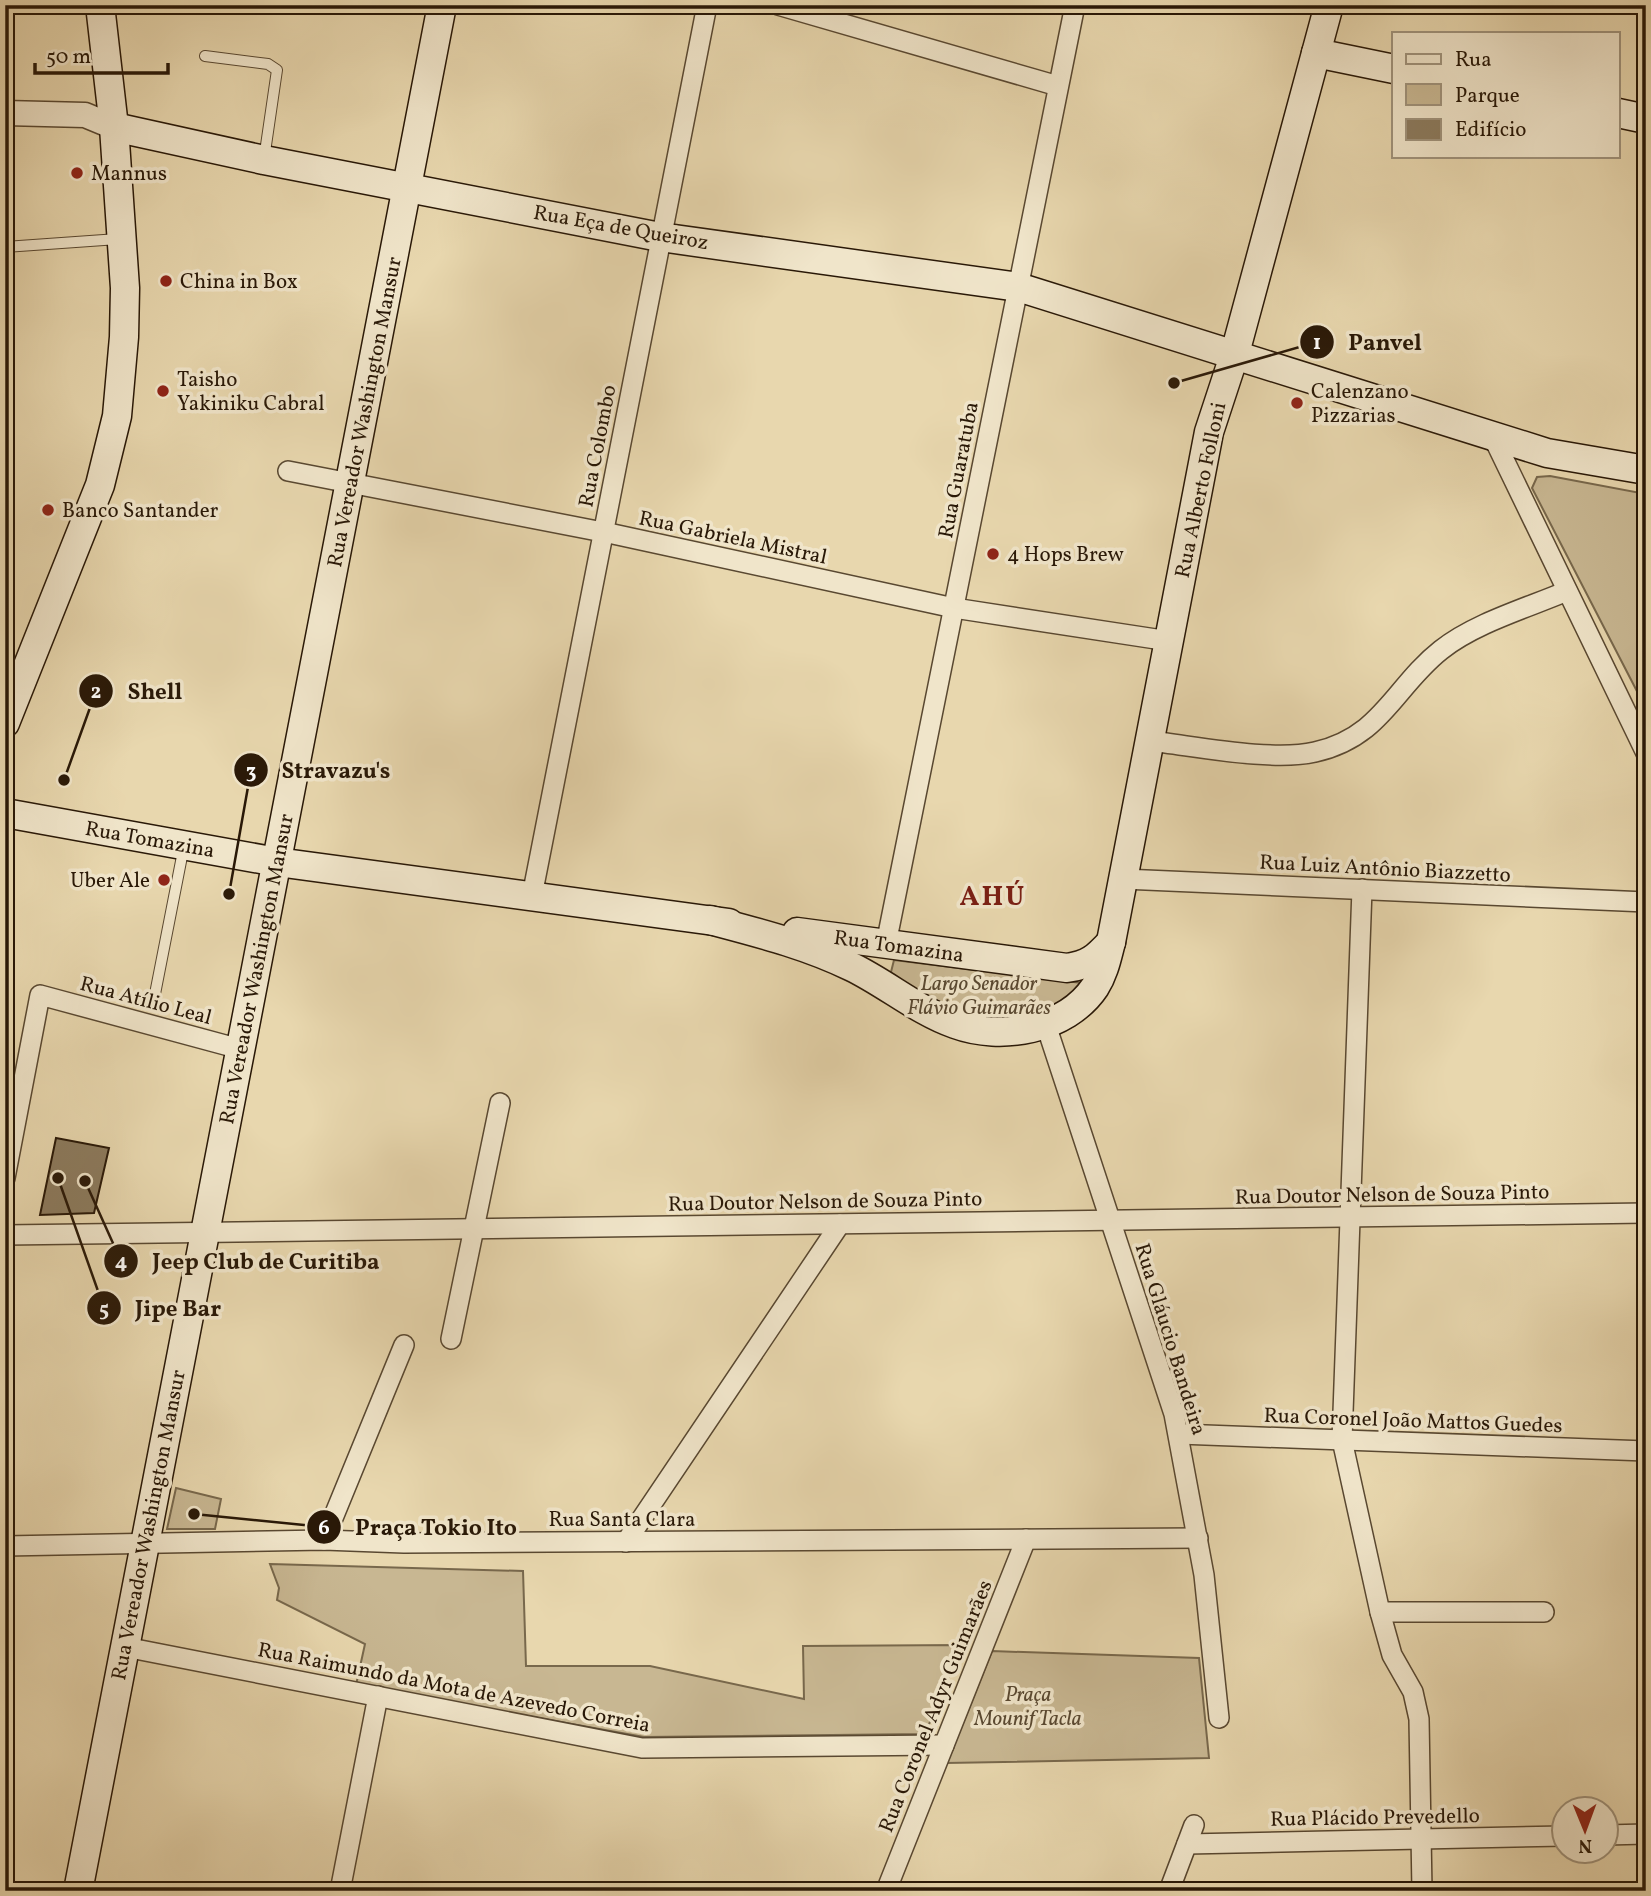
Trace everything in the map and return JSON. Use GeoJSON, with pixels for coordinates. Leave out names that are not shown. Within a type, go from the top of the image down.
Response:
{"type":"FeatureCollection","features":[{"type":"Feature","properties":{"kind":"main road"},"geometry":{"type":"LineString","coordinates":[[5,723],[89,516],[110,450],[117,416],[124,337],[122,239],[114,127],[100,5]]}},
{"type":"Feature","properties":{"kind":"main road","name":"Rua Vereador Washington Mansur"},"geometry":{"type":"LineString","coordinates":[[78,1891],[442,5]]}},
{"type":"Feature","properties":{"kind":"main road","name":"Rua Alberto Folloni"},"geometry":{"type":"LineString","coordinates":[[1111,942],[1209,432],[1234,353],[1329,5]]}},
{"type":"Feature","properties":{"kind":"main road"},"geometry":{"type":"LineString","coordinates":[[1316,53],[1392,69]]}},
{"type":"Feature","properties":{"kind":"main road"},"geometry":{"type":"LineString","coordinates":[[1620,113],[1646,119]]}},
{"type":"Feature","properties":{"kind":"main road","name":"Rua Eça de Queiroz"},"geometry":{"type":"LineString","coordinates":[[114,127],[264,160],[660,237],[1018,287],[1547,453],[1646,470]]}},
{"type":"Feature","properties":{"kind":"main road","name":"Rua Tomazina"},"geometry":{"type":"LineString","coordinates":[[5,813],[277,862],[1067,968],[1084,966],[1111,942]]}},
{"type":"Feature","properties":{"kind":"main road","name":"Rua Tomazina"},"geometry":{"type":"LineString","coordinates":[[710,920],[798,944],[853,967],[934,1015],[976,1030],[1027,1030],[1046,1025],[1081,1002],[1095,988],[1104,969],[1111,942]]}},
{"type":"Feature","properties":{"kind":"main road"},"geometry":{"type":"LineString","coordinates":[[886,944],[887,986]]}},
{"type":"Feature","properties":{"kind":"street","name":"Rua Colombo"},"geometry":{"type":"LineString","coordinates":[[532,897],[707,5]]}},
{"type":"Feature","properties":{"kind":"street"},"geometry":{"type":"LineString","coordinates":[[778,5],[1058,86]]}},
{"type":"Feature","properties":{"kind":"street","name":"Rua Guaratuba"},"geometry":{"type":"LineString","coordinates":[[886,944],[1074,5]]}},
{"type":"Feature","properties":{"kind":"street","name":"Rua Eça de Queiroz"},"geometry":{"type":"LineString","coordinates":[[5,113],[85,115],[114,127]]}},
{"type":"Feature","properties":{"kind":"street"},"geometry":{"type":"LineString","coordinates":[[1493,437],[1646,754]]}},
{"type":"Feature","properties":{"kind":"street","name":"Rua Gabriela Mistral"},"geometry":{"type":"LineString","coordinates":[[288,471],[603,532],[954,608],[1169,640]]}},
{"type":"Feature","properties":{"kind":"street"},"geometry":{"type":"LineString","coordinates":[[1150,741],[1290,755],[1315,752],[1341,744],[1362,733],[1378,720],[1422,667],[1441,649],[1461,636],[1567,591]]}},
{"type":"Feature","properties":{"kind":"street","name":"Rua Luiz Antônio Biazzetto"},"geometry":{"type":"LineString","coordinates":[[1123,879],[1646,902]]}},
{"type":"Feature","properties":{"kind":"street"},"geometry":{"type":"LineString","coordinates":[[1362,889],[1342,1440],[1392,1655],[1413,1692],[1417,1705],[1422,1891]]}},
{"type":"Feature","properties":{"kind":"street","name":"Rua Atílio Leal"},"geometry":{"type":"LineString","coordinates":[[5,1178],[40,995],[240,1049]]}},
{"type":"Feature","properties":{"kind":"street","name":"Rua Gláucio Bandeira"},"geometry":{"type":"LineString","coordinates":[[1046,1025],[1179,1434],[1204,1575],[1219,1718]]}},
{"type":"Feature","properties":{"kind":"street"},"geometry":{"type":"LineString","coordinates":[[451,1339],[499,1104]]}},
{"type":"Feature","properties":{"kind":"street","name":"Rua Doutor Nelson de Souza Pinto"},"geometry":{"type":"LineString","coordinates":[[5,1235],[1646,1213]]}},
{"type":"Feature","properties":{"kind":"street"},"geometry":{"type":"LineString","coordinates":[[626,1542],[840,1224]]}},
{"type":"Feature","properties":{"kind":"street"},"geometry":{"type":"LineString","coordinates":[[324,1540],[404,1345]]}},
{"type":"Feature","properties":{"kind":"street","name":"Rua Coronel João Mattos Guedes"},"geometry":{"type":"LineString","coordinates":[[1179,1434],[1646,1451]]}},
{"type":"Feature","properties":{"kind":"street","name":"Rua Santa Clara"},"geometry":{"type":"LineString","coordinates":[[5,1546],[324,1540],[404,1543],[1198,1538]]}},
{"type":"Feature","properties":{"kind":"street","name":"Rua Coronel Adyr Guimarães"},"geometry":{"type":"LineString","coordinates":[[886,1891],[1026,1539]]}},
{"type":"Feature","properties":{"kind":"street"},"geometry":{"type":"LineString","coordinates":[[1380,1612],[1544,1612]]}},
{"type":"Feature","properties":{"kind":"street","name":"Rua Raimundo da Mota de Azevedo Correia"},"geometry":{"type":"LineString","coordinates":[[125,1647],[642,1748],[944,1745]]}},
{"type":"Feature","properties":{"kind":"street"},"geometry":{"type":"LineString","coordinates":[[340,1891],[377,1696]]}},
{"type":"Feature","properties":{"kind":"street"},"geometry":{"type":"LineString","coordinates":[[1169,1891],[1194,1825]]}},
{"type":"Feature","properties":{"kind":"street"},"geometry":{"type":"LineString","coordinates":[[1620,1835],[1646,1834]]}},
{"type":"Feature","properties":{"kind":"street","name":"Rua Plácido Prevedello"},"geometry":{"type":"LineString","coordinates":[[1187,1844],[1550,1836]]}},
{"type":"Feature","properties":{"kind":"lane"},"geometry":{"type":"LineString","coordinates":[[205,56],[268,64],[277,70],[264,160]]}},
{"type":"Feature","properties":{"kind":"lane"},"geometry":{"type":"LineString","coordinates":[[5,247],[122,239]]}},
{"type":"Feature","properties":{"kind":"lane"},"geometry":{"type":"LineString","coordinates":[[154,999],[184,845]]}},
{"type":"Feature","properties":{"kind":"green space"},"geometry":{"type":"Polygon","coordinates":[[[1550,476],[1646,494],[1646,700],[1641,699],[1532,488],[1537,477],[1550,476]]]}},
{"type":"Feature","properties":{"kind":"green space","name":"Largo Senador Flávio Guimarães"},"geometry":{"type":"Polygon","coordinates":[[[894,960],[1082,983],[1056,1009],[1034,1020],[976,1021],[890,976],[894,960]]]}},
{"type":"Feature","properties":{"kind":"green space"},"geometry":{"type":"Polygon","coordinates":[[[176,1488],[221,1499],[215,1529],[167,1529],[176,1488]]]}},
{"type":"Feature","properties":{"kind":"green space"},"geometry":{"type":"Polygon","coordinates":[[[270,1564],[523,1571],[526,1666],[650,1666],[804,1699],[803,1646],[962,1645],[925,1734],[644,1737],[356,1685],[365,1644],[277,1600],[279,1588],[270,1564]]]}},
{"type":"Feature","properties":{"kind":"green space","name":"Praça Mounif Tacla"},"geometry":{"type":"Polygon","coordinates":[[[992,1651],[1199,1658],[1209,1758],[947,1763],[992,1651]]]}},
{"type":"Feature","properties":{"kind":"building"},"geometry":{"type":"Polygon","coordinates":[[[56,1138],[109,1148],[94,1213],[40,1215],[56,1138]]]}},
{"type":"Feature","properties":{"kind":"place","name":"Mannus"},"geometry":{"type":"Point","coordinates":[77,173]}},
{"type":"Feature","properties":{"kind":"place","name":"China in Box"},"geometry":{"type":"Point","coordinates":[166,281]}},
{"type":"Feature","properties":{"kind":"place","name":"Panvel"},"geometry":{"type":"Point","coordinates":[1174,383]}},
{"type":"Feature","properties":{"kind":"place","name":"Taisho Yakiniku Cabral"},"geometry":{"type":"Point","coordinates":[163,391]}},
{"type":"Feature","properties":{"kind":"place","name":"Calenzano Pizzarias"},"geometry":{"type":"Point","coordinates":[1297,403]}},
{"type":"Feature","properties":{"kind":"place","name":"Banco Santander"},"geometry":{"type":"Point","coordinates":[48,510]}},
{"type":"Feature","properties":{"kind":"place","name":"4 Hops Brew"},"geometry":{"type":"Point","coordinates":[993,554]}},
{"type":"Feature","properties":{"kind":"place","name":"Shell"},"geometry":{"type":"Point","coordinates":[64,780]}},
{"type":"Feature","properties":{"kind":"place","name":"Uber Ale"},"geometry":{"type":"Point","coordinates":[164,880]}},
{"type":"Feature","properties":{"kind":"place","name":"Stravazu's"},"geometry":{"type":"Point","coordinates":[229,894]}},
{"type":"Feature","properties":{"kind":"place","name":"Jipe Bar"},"geometry":{"type":"Point","coordinates":[58,1178]}},
{"type":"Feature","properties":{"kind":"place","name":"Jeep Club de Curitiba"},"geometry":{"type":"Point","coordinates":[85,1181]}},
{"type":"Feature","properties":{"kind":"place","name":"Praça Tokio Ito"},"geometry":{"type":"Point","coordinates":[194,1514]}},
{"type":"Feature","properties":{"kind":"district","name":"AHÚ"},"geometry":{"type":"Point","coordinates":[993,895]}}]}
